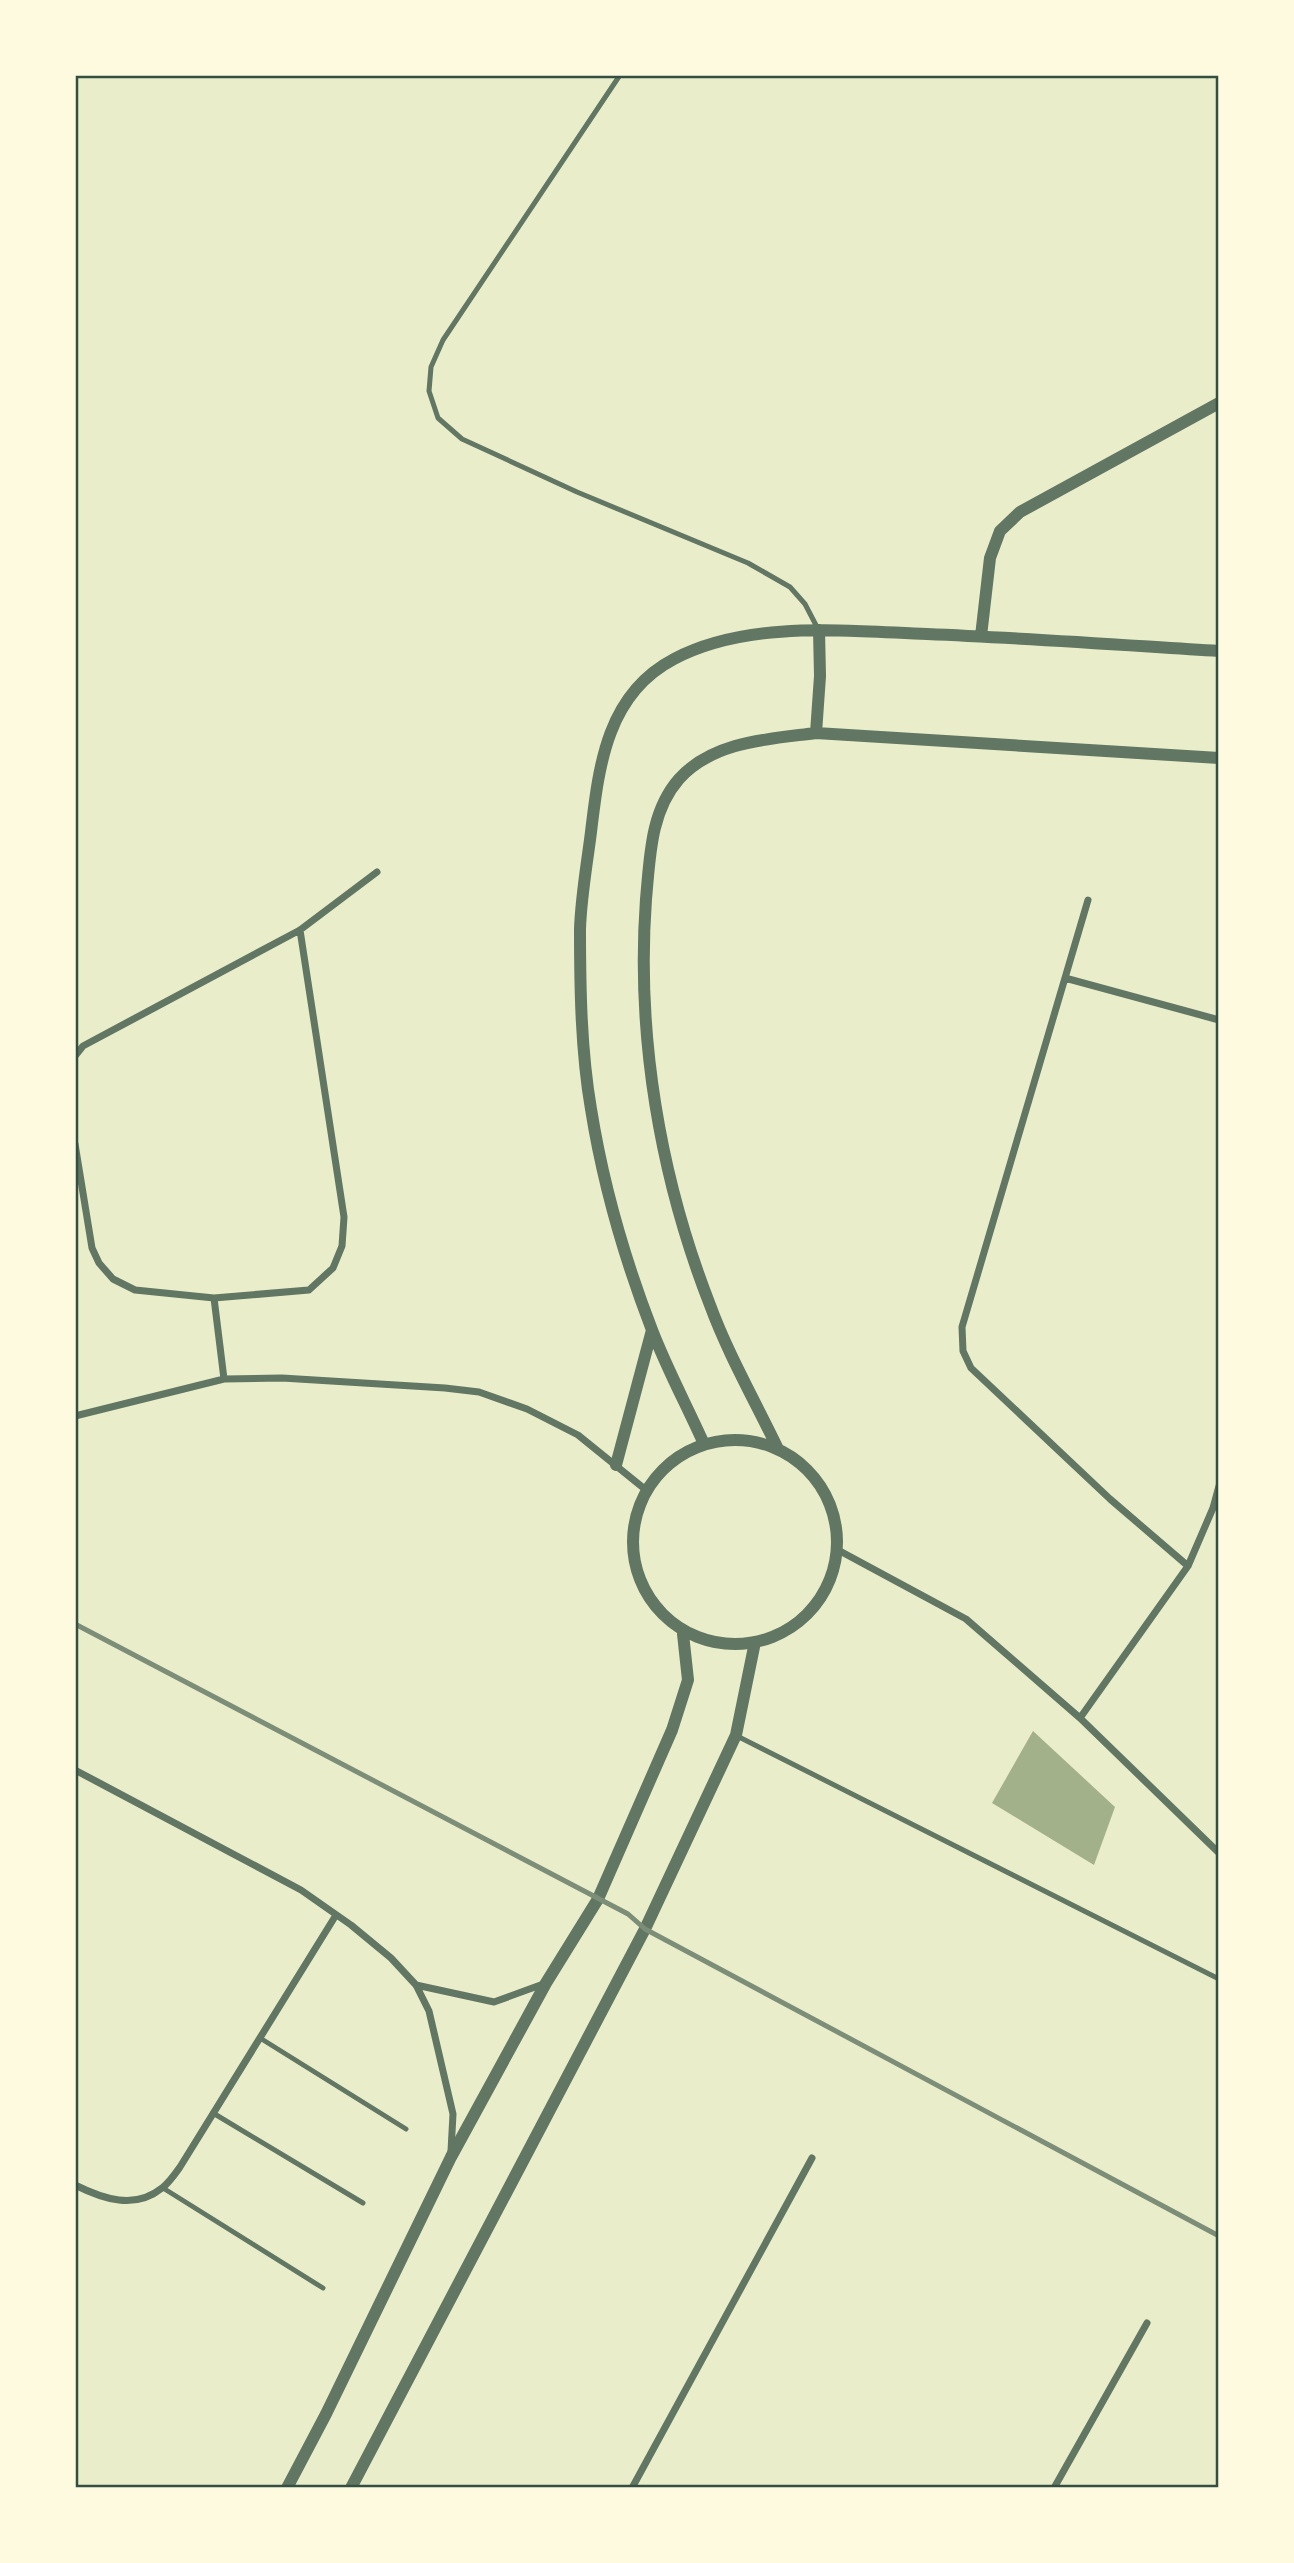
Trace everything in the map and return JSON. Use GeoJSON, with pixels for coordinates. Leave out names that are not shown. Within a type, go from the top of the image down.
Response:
{"type":"FeatureCollection","features":[{"type":"Feature","properties":{"kind":"street"},"geometry":{"type":"LineString","coordinates":[[981,636],[990,558],[1000,531],[1020,512],[1219,403]]}},
{"type":"Feature","properties":{"kind":"street"},"geometry":{"type":"LineString","coordinates":[[816,733],[820,676],[819,630]]}},
{"type":"Feature","properties":{"kind":"street"},"geometry":{"type":"LineString","coordinates":[[704,1444],[652,1330],[607,1186],[590,1108],[583,1030],[580,926],[598,772],[610,733],[625,701],[649,677],[673,659],[736,638],[819,630],[981,636],[1219,651]]}},
{"type":"Feature","properties":{"kind":"street"},"geometry":{"type":"LineString","coordinates":[[778,1448],[710,1307],[676,1207],[654,1098],[646,1012],[645,919],[654,826],[678,780],[692,766],[716,752],[750,742],[816,733],[1219,758]]}},
{"type":"Feature","properties":{"kind":"street"},"geometry":{"type":"LineString","coordinates":[[75,1056],[83,1046],[300,930],[377,872]]}},
{"type":"Feature","properties":{"kind":"street"},"geometry":{"type":"LineString","coordinates":[[1088,900],[962,1327],[963,1351],[971,1368],[1110,1499],[1188,1566]]}},
{"type":"Feature","properties":{"kind":"street"},"geometry":{"type":"LineString","coordinates":[[75,1144],[92,1248],[99,1263],[113,1279],[135,1290],[215,1298],[309,1290],[333,1268],[342,1246],[344,1217],[300,930]]}},
{"type":"Feature","properties":{"kind":"street"},"geometry":{"type":"LineString","coordinates":[[1065,978],[1219,1020]]}},
{"type":"Feature","properties":{"kind":"street"},"geometry":{"type":"LineString","coordinates":[[215,1298],[224,1379]]}},
{"type":"Feature","properties":{"kind":"street"},"geometry":{"type":"LineString","coordinates":[[616,1465],[652,1330]]}},
{"type":"Feature","properties":{"kind":"street"},"geometry":{"type":"LineString","coordinates":[[75,1416],[224,1379],[282,1378],[480,1392],[527,1409],[578,1434],[646,1490]]}},
{"type":"Feature","properties":{"kind":"street"},"geometry":{"type":"LineString","coordinates":[[741,1439],[778,1448],[804,1465],[824,1489],[836,1518],[838,1550],[833,1575],[822,1597],[806,1616],[785,1634],[755,1642],[723,1644],[683,1634],[649,1598],[637,1572],[632,1544],[636,1516],[646,1490],[671,1461],[704,1444],[741,1439]]}},
{"type":"Feature","properties":{"kind":"street"},"geometry":{"type":"LineString","coordinates":[[1080,1718],[1188,1566],[1213,1508],[1219,1486]]}},
{"type":"Feature","properties":{"kind":"street"},"geometry":{"type":"LineString","coordinates":[[838,1550],[966,1619],[1080,1718],[1219,1853]]}},
{"type":"Feature","properties":{"kind":"street"},"geometry":{"type":"LineString","coordinates":[[291,2487],[451,2158],[546,1983],[598,1899],[672,1730],[688,1680],[683,1634]]}},
{"type":"Feature","properties":{"kind":"street"},"geometry":{"type":"LineString","coordinates":[[351,2488],[645,1929],[736,1735],[755,1642]]}},
{"type":"Feature","properties":{"kind":"street"},"geometry":{"type":"LineString","coordinates":[[75,1770],[301,1890],[391,1958],[416,1985],[429,2011],[453,2114],[451,2158]]}},
{"type":"Feature","properties":{"kind":"street"},"geometry":{"type":"LineString","coordinates":[[75,2185],[102,2198],[140,2201],[163,2188],[180,2167],[336,1915]]}},
{"type":"Feature","properties":{"kind":"street"},"geometry":{"type":"LineString","coordinates":[[416,1985],[494,2002],[546,1983]]}},
{"type":"Feature","properties":{"kind":"street"},"geometry":{"type":"LineString","coordinates":[[632,2488],[812,2158]]}},
{"type":"Feature","properties":{"kind":"street"},"geometry":{"type":"LineString","coordinates":[[1054,2488],[1147,2323]]}},
{"type":"Feature","properties":{"kind":"lane"},"geometry":{"type":"LineString","coordinates":[[620,75],[443,340],[431,367],[429,391],[438,418],[462,439],[577,492],[748,564],[790,587],[806,604],[819,630]]}},
{"type":"Feature","properties":{"kind":"lane"},"geometry":{"type":"LineString","coordinates":[[736,1735],[1219,1979]]}},
{"type":"Feature","properties":{"kind":"lane"},"geometry":{"type":"LineString","coordinates":[[260,2038],[406,2129]]}},
{"type":"Feature","properties":{"kind":"lane"},"geometry":{"type":"LineString","coordinates":[[213,2113],[363,2203]]}},
{"type":"Feature","properties":{"kind":"lane"},"geometry":{"type":"LineString","coordinates":[[163,2188],[323,2288]]}},
{"type":"Feature","properties":{"kind":"shaded area"},"geometry":{"type":"Polygon","coordinates":[[[1033,1731],[1115,1807],[1094,1865],[992,1803],[1033,1731]]]}},
{"type":"Feature","properties":{"kind":"railway"},"geometry":{"type":"LineString","coordinates":[[75,1624],[628,1914],[645,1929],[1219,2236]]}}]}
